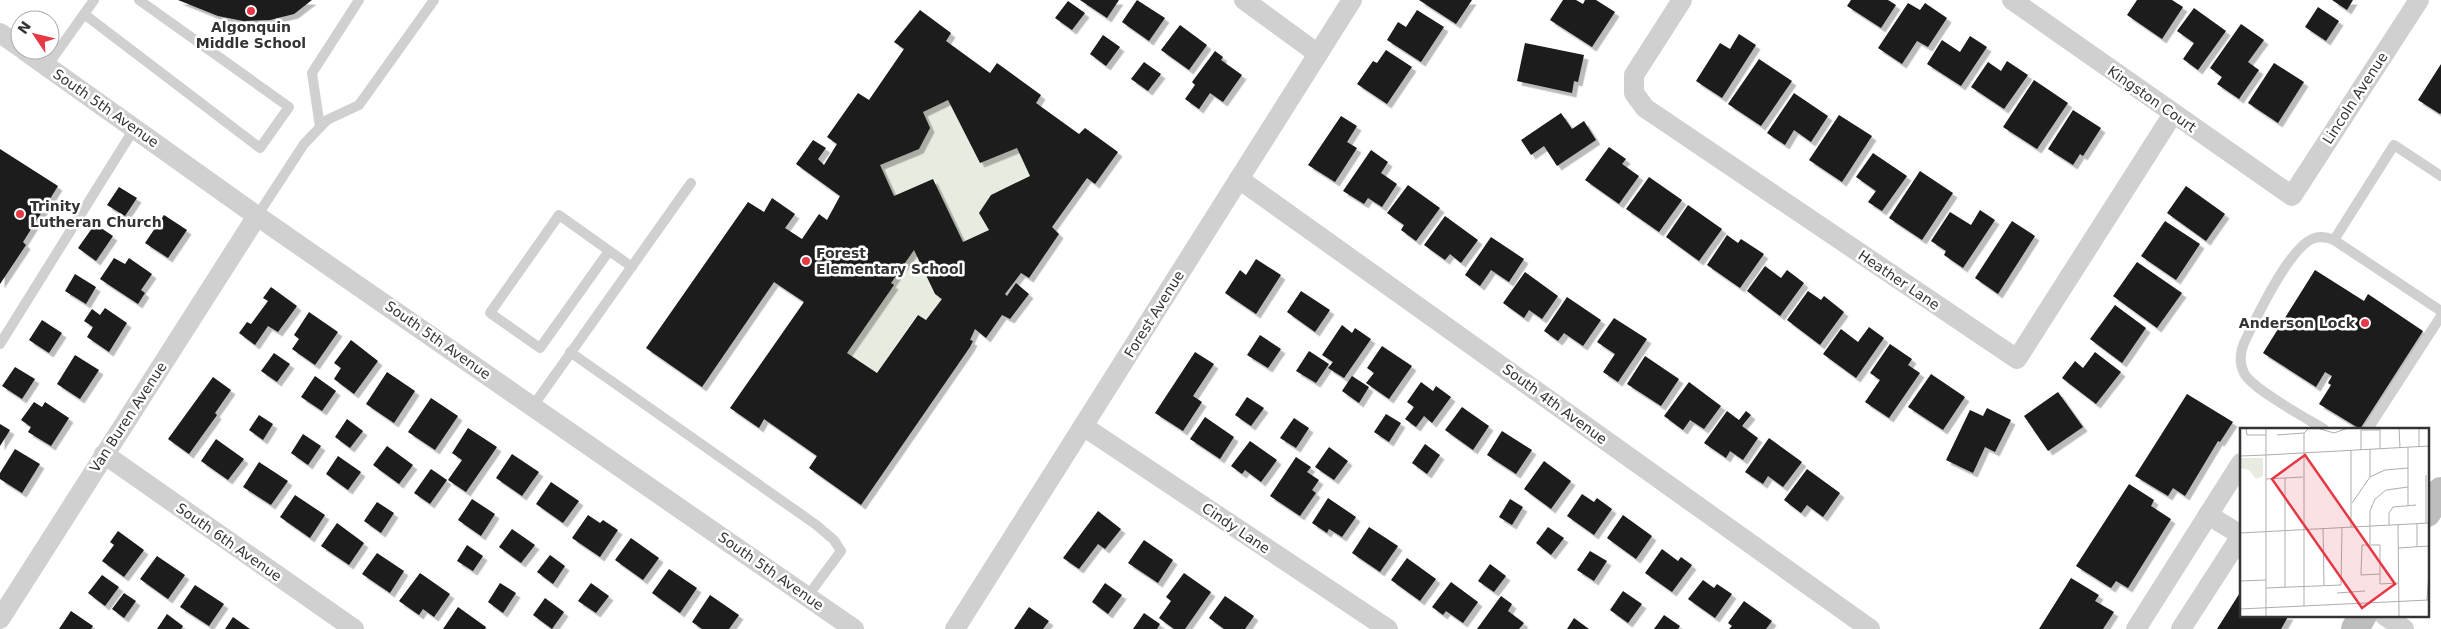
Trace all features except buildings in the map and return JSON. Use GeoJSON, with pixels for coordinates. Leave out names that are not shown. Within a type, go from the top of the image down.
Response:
{"type":"FeatureCollection","features":[{"type":"Feature","properties":{"kind":"main road"},"geometry":{"type":"LineString","coordinates":[[2355,629],[2363,616]]}},
{"type":"Feature","properties":{"kind":"street"},"geometry":{"type":"LineString","coordinates":[[1244,0],[1318,54]]}},
{"type":"Feature","properties":{"kind":"street","name":"Forest Avenue"},"geometry":{"type":"LineString","coordinates":[[955,629],[1352,0]]}},
{"type":"Feature","properties":{"kind":"street","name":"Heather Lane"},"geometry":{"type":"LineString","coordinates":[[1682,0],[1634,75],[1634,93],[1645,108],[2017,359],[2173,114]]}},
{"type":"Feature","properties":{"kind":"street","name":"Kingston Court"},"geometry":{"type":"LineString","coordinates":[[2012,0],[2292,196]]}},
{"type":"Feature","properties":{"kind":"street","name":"Lincoln Avenue"},"geometry":{"type":"LineString","coordinates":[[2292,196],[2419,0]]}},
{"type":"Feature","properties":{"kind":"street","name":"South 5th Avenue"},"geometry":{"type":"LineString","coordinates":[[38,60],[257,216],[854,629]]}},
{"type":"Feature","properties":{"kind":"street","name":"South 4th Avenue"},"geometry":{"type":"LineString","coordinates":[[1239,179],[1870,629]]}},
{"type":"Feature","properties":{"kind":"street","name":"Van Buren Avenue"},"geometry":{"type":"LineString","coordinates":[[0,619],[257,216]]}},
{"type":"Feature","properties":{"kind":"street","name":"Cindy Lane"},"geometry":{"type":"LineString","coordinates":[[1083,426],[1388,629]]}},
{"type":"Feature","properties":{"kind":"street","name":"South 6th Avenue"},"geometry":{"type":"LineString","coordinates":[[104,454],[354,629]]}},
{"type":"Feature","properties":{"kind":"street"},"geometry":{"type":"LineString","coordinates":[[2143,627],[2208,515],[2240,466]]}},
{"type":"Feature","properties":{"kind":"street"},"geometry":{"type":"LineString","coordinates":[[2208,515],[2240,535]]}},
{"type":"Feature","properties":{"kind":"street"},"geometry":{"type":"LineString","coordinates":[[2181,629],[2240,538]]}},
{"type":"Feature","properties":{"kind":"street"},"geometry":{"type":"LineString","coordinates":[[2385,616],[2404,629]]}},
{"type":"Feature","properties":{"kind":"lane"},"geometry":{"type":"LineString","coordinates":[[46,66],[94,0]]}},
{"type":"Feature","properties":{"kind":"lane"},"geometry":{"type":"LineString","coordinates":[[84,14],[260,148],[289,107],[138,0]]}},
{"type":"Feature","properties":{"kind":"lane"},"geometry":{"type":"LineString","coordinates":[[320,127],[312,73],[359,0]]}},
{"type":"Feature","properties":{"kind":"lane"},"geometry":{"type":"LineString","coordinates":[[257,216],[304,144],[327,120],[359,105],[434,0]]}},
{"type":"Feature","properties":{"kind":"lane"},"geometry":{"type":"LineString","coordinates":[[0,344],[134,128]]}},
{"type":"Feature","properties":{"kind":"lane"},"geometry":{"type":"LineString","coordinates":[[2334,240],[2394,145],[2441,176]]}},
{"type":"Feature","properties":{"kind":"lane"},"geometry":{"type":"LineString","coordinates":[[533,406],[692,183]]}},
{"type":"Feature","properties":{"kind":"lane"},"geometry":{"type":"LineString","coordinates":[[609,251],[540,348],[490,312],[559,215],[632,267]]}},
{"type":"Feature","properties":{"kind":"lane"},"geometry":{"type":"LineString","coordinates":[[2322,428],[2248,379],[2241,363],[2240,352],[2280,276],[2304,243],[2314,238],[2326,237],[2334,240],[2441,311]]}},
{"type":"Feature","properties":{"kind":"lane"},"geometry":{"type":"LineString","coordinates":[[2369,428],[2441,316]]}},
{"type":"Feature","properties":{"kind":"lane"},"geometry":{"type":"LineString","coordinates":[[570,352],[815,524],[834,540],[840,551],[808,597]]}},
{"type":"Feature","properties":{"kind":"shaded area"},"geometry":{"type":"Polygon","coordinates":[[[948,100],[980,163],[1017,148],[1030,176],[979,213],[989,230],[963,242],[934,179],[894,196],[880,165],[919,149],[930,128],[923,112],[948,100]]]}},
{"type":"Feature","properties":{"kind":"shaded area"},"geometry":{"type":"Polygon","coordinates":[[[914,250],[935,294],[942,299],[926,320],[917,315],[877,373],[847,353],[893,286],[891,283],[914,250]]]}},
{"type":"Feature","properties":{"kind":"place","name":"Algonquin Middle School"},"geometry":{"type":"Point","coordinates":[251,11]}},
{"type":"Feature","properties":{"kind":"place","name":"Trinity Lutheran Church"},"geometry":{"type":"Point","coordinates":[20,214]}},
{"type":"Feature","properties":{"kind":"place","name":"Forest Elementary School"},"geometry":{"type":"Point","coordinates":[806,261]}},
{"type":"Feature","properties":{"kind":"place","name":"Anderson Lock"},"geometry":{"type":"Point","coordinates":[2365,323]}}]}
